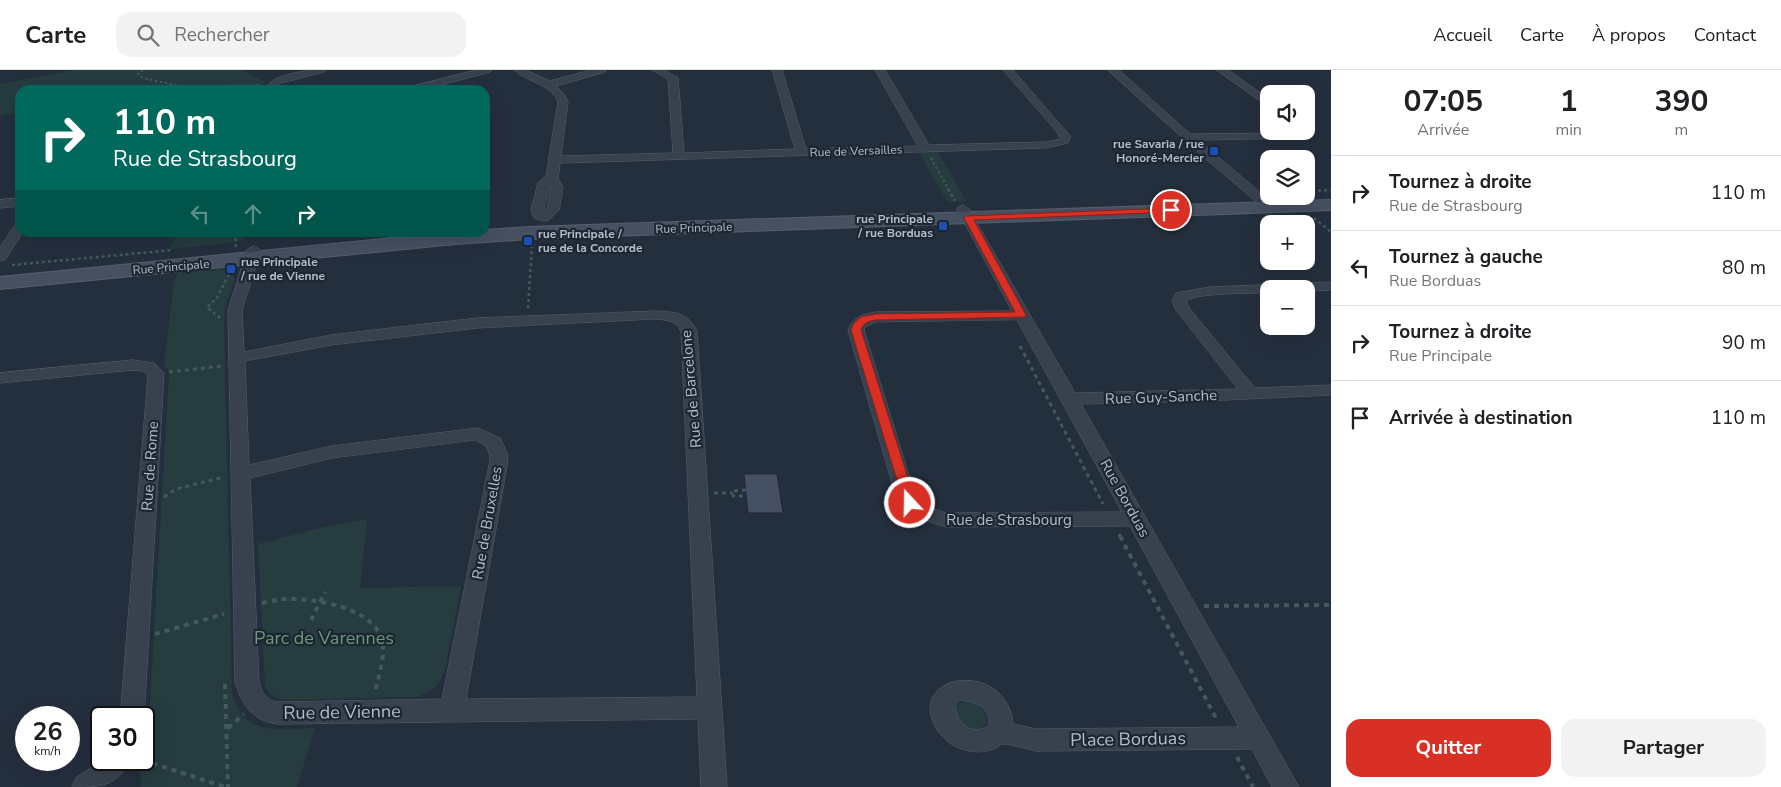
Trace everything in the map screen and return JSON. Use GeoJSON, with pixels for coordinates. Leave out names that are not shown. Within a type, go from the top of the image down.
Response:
{"type":"FeatureCollection","features":[{"type":"Feature","properties":{"kind":"street"},"geometry":{"type":"LineString","coordinates":[[272,85],[278,81],[321,70]]}},
{"type":"Feature","properties":{"kind":"street"},"geometry":{"type":"LineString","coordinates":[[432,85],[487,70]]}},
{"type":"Feature","properties":{"kind":"street"},"geometry":{"type":"LineString","coordinates":[[518,70],[547,85],[561,96],[563,102],[552,178],[557,187],[553,210],[541,228]]}},
{"type":"Feature","properties":{"kind":"street"},"geometry":{"type":"LineString","coordinates":[[547,85],[602,70]]}},
{"type":"Feature","properties":{"kind":"street"},"geometry":{"type":"LineString","coordinates":[[656,70],[673,74],[679,156]]}},
{"type":"Feature","properties":{"kind":"street"},"geometry":{"type":"LineString","coordinates":[[777,70],[802,153]]}},
{"type":"Feature","properties":{"kind":"street"},"geometry":{"type":"LineString","coordinates":[[880,70],[927,150]]}},
{"type":"Feature","properties":{"kind":"street","name":"Rue de Versailles"},"geometry":{"type":"LineString","coordinates":[[554,160],[927,150],[1052,144],[1065,141],[1066,138],[1061,130],[1008,70]]}},
{"type":"Feature","properties":{"kind":"street"},"geometry":{"type":"LineString","coordinates":[[1113,70],[1260,199]]}},
{"type":"Feature","properties":{"kind":"street"},"geometry":{"type":"LineString","coordinates":[[1222,70],[1260,97]]}},
{"type":"Feature","properties":{"kind":"street"},"geometry":{"type":"LineString","coordinates":[[1188,137],[1260,136]]}},
{"type":"Feature","properties":{"kind":"street","name":"Rue Principale"},"geometry":{"type":"LineString","coordinates":[[1315,198],[1331,196]]}},
{"type":"Feature","properties":{"kind":"street"},"geometry":{"type":"LineString","coordinates":[[0,204],[15,202]]}},
{"type":"Feature","properties":{"kind":"street","name":"Rue Principale"},"geometry":{"type":"LineString","coordinates":[[490,228],[541,228],[963,210],[1260,203]]}},
{"type":"Feature","properties":{"kind":"street","name":"Rue Principale"},"geometry":{"type":"LineString","coordinates":[[1315,205],[1331,205]]}},
{"type":"Feature","properties":{"kind":"street","name":"Rue Borduas"},"geometry":{"type":"LineString","coordinates":[[963,210],[1286,787]]}},
{"type":"Feature","properties":{"kind":"street","name":"Rue Principale"},"geometry":{"type":"LineString","coordinates":[[490,234],[541,228]]}},
{"type":"Feature","properties":{"kind":"street"},"geometry":{"type":"LineString","coordinates":[[0,257],[15,235]]}},
{"type":"Feature","properties":{"kind":"street","name":"Rue Principale"},"geometry":{"type":"LineString","coordinates":[[0,274],[382,237]]}},
{"type":"Feature","properties":{"kind":"street","name":"Rue Principale"},"geometry":{"type":"LineString","coordinates":[[0,283],[247,251],[464,237]]}},
{"type":"Feature","properties":{"kind":"street","name":"Rue de Vienne"},"geometry":{"type":"LineString","coordinates":[[247,251],[235,310],[229,362],[233,475],[247,683],[250,695],[256,705],[268,712],[278,713],[709,708]]}},
{"type":"Feature","properties":{"kind":"street","name":"Rue Guy-Sanche"},"geometry":{"type":"LineString","coordinates":[[1251,394],[1183,310],[1179,301],[1181,296],[1210,291],[1331,286]]}},
{"type":"Feature","properties":{"kind":"street","name":"Rue de Barcelone"},"geometry":{"type":"LineString","coordinates":[[229,362],[331,340],[477,323],[655,315],[672,316],[682,320],[688,326],[689,331],[714,787]]}},
{"type":"Feature","properties":{"kind":"street","name":"Rue de Strasbourg"},"geometry":{"type":"LineString","coordinates":[[1022,315],[876,317],[864,319],[857,325],[856,330],[865,363],[910,503],[932,518],[946,520],[1137,519]]}},
{"type":"Feature","properties":{"kind":"street","name":"Rue de Rome"},"geometry":{"type":"LineString","coordinates":[[0,378],[133,365],[142,365],[154,370],[156,373],[133,706]]}},
{"type":"Feature","properties":{"kind":"street","name":"Rue Guy-Sanche"},"geometry":{"type":"LineString","coordinates":[[1070,399],[1331,390]]}},
{"type":"Feature","properties":{"kind":"street","name":"Rue de Bruxelles"},"geometry":{"type":"LineString","coordinates":[[233,475],[332,452],[407,442],[478,434],[494,442],[499,455],[498,466],[452,710]]}},
{"type":"Feature","properties":{"kind":"street","name":"Place Borduas"},"geometry":{"type":"LineString","coordinates":[[1000,730],[1010,735],[1036,740],[1258,738]]}},
{"type":"Feature","properties":{"kind":"street"},"geometry":{"type":"LineString","coordinates":[[85,787],[108,771]]}},
{"type":"Feature","properties":{"kind":"path"},"geometry":{"type":"LineString","coordinates":[[143,70],[138,74],[143,78],[175,85]]}},
{"type":"Feature","properties":{"kind":"path"},"geometry":{"type":"LineString","coordinates":[[927,150],[963,210]]}},
{"type":"Feature","properties":{"kind":"path"},"geometry":{"type":"LineString","coordinates":[[1315,191],[1331,190]]}},
{"type":"Feature","properties":{"kind":"path"},"geometry":{"type":"LineString","coordinates":[[1315,219],[1331,232]]}},
{"type":"Feature","properties":{"kind":"path"},"geometry":{"type":"LineString","coordinates":[[527,314],[541,228]]}},
{"type":"Feature","properties":{"kind":"path"},"geometry":{"type":"LineString","coordinates":[[238,237],[247,251]]}},
{"type":"Feature","properties":{"kind":"path","name":"Rue Borduas"},"geometry":{"type":"LineString","coordinates":[[1017,340],[1102,503]]}},
{"type":"Feature","properties":{"kind":"path"},"geometry":{"type":"LineString","coordinates":[[168,372],[229,362]]}},
{"type":"Feature","properties":{"kind":"path"},"geometry":{"type":"LineString","coordinates":[[147,502],[161,499],[176,489],[233,475]]}},
{"type":"Feature","properties":{"kind":"path"},"geometry":{"type":"LineString","coordinates":[[746,490],[733,490],[733,496],[746,496]]}},
{"type":"Feature","properties":{"kind":"path","name":"Rue Borduas"},"geometry":{"type":"LineString","coordinates":[[1119,534],[1216,718]]}},
{"type":"Feature","properties":{"kind":"path"},"geometry":{"type":"LineString","coordinates":[[311,620],[325,592]]}},
{"type":"Feature","properties":{"kind":"path"},"geometry":{"type":"LineString","coordinates":[[261,604],[284,599],[318,603],[346,608],[370,621],[378,630],[382,640],[382,651],[374,698]]}},
{"type":"Feature","properties":{"kind":"path"},"geometry":{"type":"LineString","coordinates":[[1204,606],[1331,604]]}},
{"type":"Feature","properties":{"kind":"path"},"geometry":{"type":"LineString","coordinates":[[137,639],[224,614]]}},
{"type":"Feature","properties":{"kind":"path"},"geometry":{"type":"LineString","coordinates":[[155,764],[226,787],[228,729],[241,716]]}},
{"type":"Feature","properties":{"kind":"path"},"geometry":{"type":"LineString","coordinates":[[1237,757],[1253,787]]}},
{"type":"Feature","properties":{"kind":"green space"},"geometry":{"type":"Polygon","coordinates":[[[74,70],[244,70],[265,83],[264,85],[15,85],[15,112],[0,116],[0,84],[74,70]]]}},
{"type":"Feature","properties":{"kind":"green space"},"geometry":{"type":"Polygon","coordinates":[[[919,152],[938,152],[966,201],[947,202],[919,152]]]}},
{"type":"Feature","properties":{"kind":"green space"},"geometry":{"type":"Polygon","coordinates":[[[175,237],[243,237],[241,242],[169,249],[175,237]]]}},
{"type":"Feature","properties":{"kind":"green space"},"geometry":{"type":"Polygon","coordinates":[[[227,269],[232,271],[235,278],[225,308],[224,321],[232,693],[237,707],[244,717],[253,724],[276,729],[315,728],[297,787],[141,787],[140,771],[155,771],[155,706],[149,706],[169,375],[168,369],[164,365],[173,288],[177,273],[227,269]]]}},
{"type":"Feature","properties":{"kind":"green space","name":"Parc de Varennes"},"geometry":{"type":"Polygon","coordinates":[[[367,519],[360,588],[461,586],[445,670],[439,683],[433,689],[418,697],[288,700],[274,696],[268,691],[265,684],[258,544],[328,526],[367,519]]]}},
{"type":"Feature","properties":{"kind":"green space"},"geometry":{"type":"Polygon","coordinates":[[[964,701],[975,704],[984,711],[987,719],[983,726],[972,729],[960,723],[955,710],[956,706],[964,701]]]}},
{"type":"Feature","properties":{"kind":"building"},"geometry":{"type":"Polygon","coordinates":[[[744,474],[777,474],[783,513],[748,513],[744,474]]]}},
{"type":"Feature","properties":{"kind":"place","name":"rue Savaria / rue Honoré-Mercier"},"geometry":{"type":"Point","coordinates":[1214,151]}},
{"type":"Feature","properties":{"kind":"place","name":"rue Principale / rue Borduas"},"geometry":{"type":"Point","coordinates":[943,226]}},
{"type":"Feature","properties":{"kind":"place","name":"rue Principale / rue de la Concorde"},"geometry":{"type":"Point","coordinates":[528,241]}},
{"type":"Feature","properties":{"kind":"place","name":"rue Principale / rue de Vienne"},"geometry":{"type":"Point","coordinates":[231,269]}},
{"type":"Feature","properties":{"kind":"route"},"geometry":{"type":"LineString","coordinates":[[910,503],[906,497],[865,363],[856,330],[857,325],[864,319],[876,317],[1022,315],[969,218],[1171,210]]}}]}
